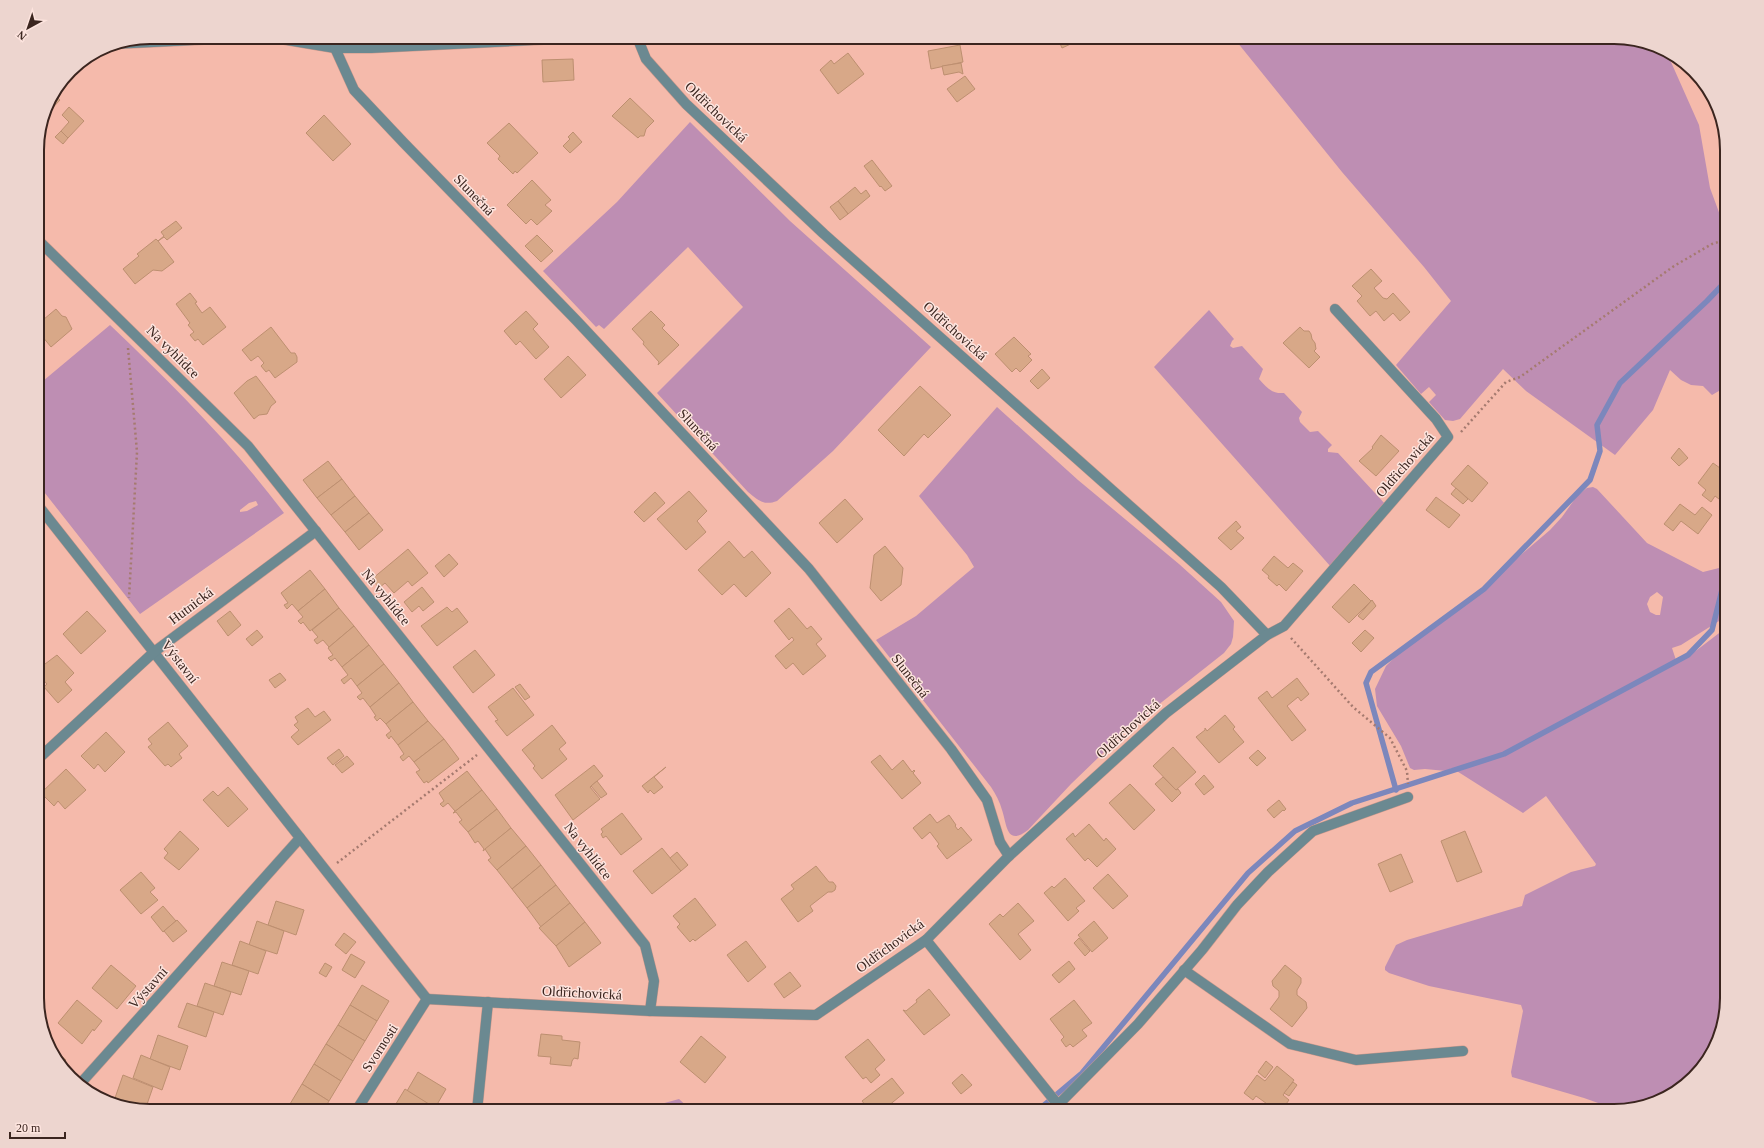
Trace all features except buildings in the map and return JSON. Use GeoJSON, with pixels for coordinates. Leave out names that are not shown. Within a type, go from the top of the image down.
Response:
{"type":"FeatureCollection","features":[{"type":"Feature","properties":{"kind":"street"},"geometry":{"type":"LineString","coordinates":[[311,44],[335,48],[371,48],[442,44]]}},
{"type":"Feature","properties":{"kind":"street"},"geometry":{"type":"LineString","coordinates":[[373,44],[376,47]]}},
{"type":"Feature","properties":{"kind":"street","name":"Oldřichovická"},"geometry":{"type":"LineString","coordinates":[[640,44],[646,60],[686,104],[824,234],[1221,587],[1267,635]]}},
{"type":"Feature","properties":{"kind":"street","name":"Slunečná"},"geometry":{"type":"LineString","coordinates":[[335,48],[354,90],[576,320],[809,569],[951,749],[987,800],[1000,842],[1009,856]]}},
{"type":"Feature","properties":{"kind":"street","name":"Na vyhlídce"},"geometry":{"type":"LineString","coordinates":[[44,246],[248,446],[645,946],[654,981],[650,1011]]}},
{"type":"Feature","properties":{"kind":"street","name":"Oldřichovická"},"geometry":{"type":"LineString","coordinates":[[427,999],[650,1011],[816,1015],[926,940],[1009,856],[1166,713],[1267,635],[1284,626],[1448,437],[1436,419],[1335,309]]}},
{"type":"Feature","properties":{"kind":"street","name":"Výstavní"},"geometry":{"type":"LineString","coordinates":[[44,513],[427,999]]}},
{"type":"Feature","properties":{"kind":"street","name":"Hutnická"},"geometry":{"type":"LineString","coordinates":[[44,754],[154,652],[316,532]]}},
{"type":"Feature","properties":{"kind":"street"},"geometry":{"type":"LineString","coordinates":[[1064,1104],[1138,1024],[1202,950],[1237,905],[1268,872],[1313,831],[1408,797]]}},
{"type":"Feature","properties":{"kind":"street","name":"Výstavní"},"geometry":{"type":"LineString","coordinates":[[83,1080],[300,838]]}},
{"type":"Feature","properties":{"kind":"street"},"geometry":{"type":"LineString","coordinates":[[926,940],[1057,1104]]}},
{"type":"Feature","properties":{"kind":"street"},"geometry":{"type":"LineString","coordinates":[[1184,970],[1290,1044],[1356,1060],[1463,1052]]}},
{"type":"Feature","properties":{"kind":"street","name":"Svornosti"},"geometry":{"type":"LineString","coordinates":[[360,1104],[427,999]]}},
{"type":"Feature","properties":{"kind":"street"},"geometry":{"type":"LineString","coordinates":[[478,1104],[488,1002]]}},
{"type":"Feature","properties":{"kind":"path"},"geometry":{"type":"LineString","coordinates":[[1448,437],[1461,432],[1506,382],[1520,377],[1674,266],[1712,244],[1720,241]]}},
{"type":"Feature","properties":{"kind":"path"},"geometry":{"type":"LineString","coordinates":[[125,325],[131,374],[137,452],[130,586],[126,617]]}},
{"type":"Feature","properties":{"kind":"path"},"geometry":{"type":"LineString","coordinates":[[1284,626],[1286,632],[1353,707],[1390,738],[1407,771],[1408,797]]}},
{"type":"Feature","properties":{"kind":"path"},"geometry":{"type":"LineString","coordinates":[[326,871],[487,747]]}},
{"type":"Feature","properties":{"kind":"shaded area"},"geometry":{"type":"Polygon","coordinates":[[[1239,44],[1614,44],[1641,48],[1661,55],[1670,60],[1699,125],[1710,188],[1720,215],[1720,390],[1712,395],[1703,386],[1691,385],[1681,380],[1670,370],[1653,410],[1615,455],[1526,391],[1503,369],[1460,419],[1453,421],[1445,420],[1429,402],[1436,395],[1429,387],[1421,394],[1396,365],[1451,301],[1424,267],[1342,172],[1239,44]]]}},
{"type":"Feature","properties":{"kind":"shaded area"},"geometry":{"type":"Polygon","coordinates":[[[690,122],[790,221],[931,347],[833,451],[777,501],[768,503],[761,501],[748,492],[657,393],[743,307],[688,247],[604,329],[599,325],[596,327],[543,271],[617,202],[690,122]]]}},
{"type":"Feature","properties":{"kind":"shaded area"},"geometry":{"type":"Polygon","coordinates":[[[1209,310],[1234,339],[1230,346],[1233,348],[1242,346],[1263,369],[1259,379],[1267,388],[1276,392],[1284,393],[1302,412],[1299,418],[1300,422],[1310,432],[1318,431],[1332,445],[1328,449],[1328,452],[1338,453],[1386,505],[1331,567],[1154,367],[1209,310]]]}},
{"type":"Feature","properties":{"kind":"shaded area"},"geometry":{"type":"Polygon","coordinates":[[[110,325],[201,415],[244,463],[284,513],[140,614],[44,492],[44,380],[110,325]],[[256,501],[249,503],[240,510],[240,512],[247,511],[258,505],[256,501]]]}},
{"type":"Feature","properties":{"kind":"shaded area"},"geometry":{"type":"Polygon","coordinates":[[[997,407],[1078,480],[1179,564],[1221,602],[1234,621],[1231,644],[1224,653],[1129,728],[1071,784],[1028,830],[1021,835],[1015,836],[1011,835],[1009,832],[1000,804],[991,787],[876,640],[916,616],[974,567],[967,555],[919,496],[997,407]]]}},
{"type":"Feature","properties":{"kind":"shaded area"},"geometry":{"type":"Polygon","coordinates":[[[1593,487],[1597,489],[1647,543],[1703,572],[1720,568],[1720,620],[1681,645],[1672,648],[1677,663],[1720,632],[1719,1012],[1709,1045],[1694,1068],[1684,1078],[1661,1093],[1628,1103],[1601,1104],[1512,1077],[1511,1072],[1523,1011],[1521,1005],[1429,986],[1389,973],[1385,970],[1385,967],[1396,945],[1407,940],[1522,906],[1525,895],[1571,872],[1595,866],[1596,864],[1546,796],[1523,813],[1452,768],[1446,771],[1425,769],[1414,770],[1410,768],[1401,746],[1377,706],[1375,689],[1386,666],[1407,645],[1487,584],[1550,530],[1562,517],[1577,496],[1587,488],[1593,487]],[[1657,592],[1650,597],[1647,604],[1650,612],[1660,615],[1663,597],[1657,592]]]}},
{"type":"Feature","properties":{"kind":"shaded area"},"geometry":{"type":"Polygon","coordinates":[[[679,1099],[684,1104],[661,1104],[679,1099]]]}},
{"type":"Feature","properties":{"kind":"waterway"},"geometry":{"type":"LineString","coordinates":[[1396,790],[1366,683],[1371,672],[1484,589],[1590,480],[1600,451],[1597,425],[1620,383],[1720,287]]}},
{"type":"Feature","properties":{"kind":"waterway"},"geometry":{"type":"LineString","coordinates":[[1045,1104],[1082,1073],[1248,873],[1295,831],[1352,803],[1504,754],[1688,655],[1712,630],[1720,598]]}}]}
